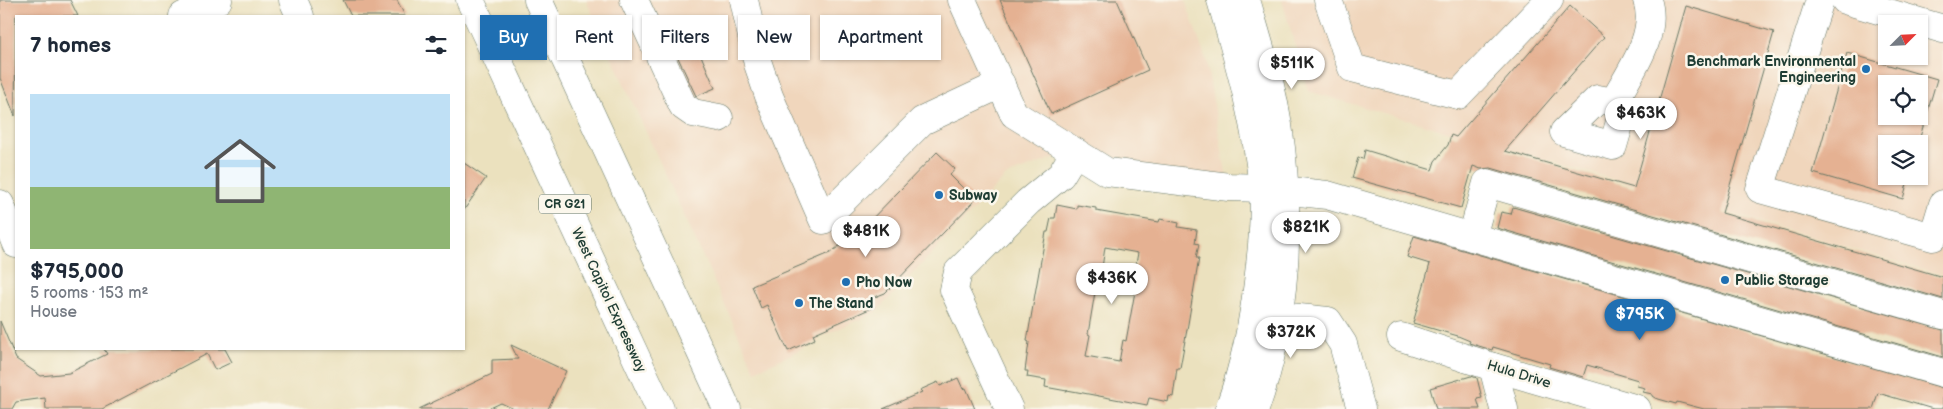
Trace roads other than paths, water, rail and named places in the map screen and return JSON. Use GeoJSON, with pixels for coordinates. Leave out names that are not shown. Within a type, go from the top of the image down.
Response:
{"type":"FeatureCollection","features":[{"type":"Feature","properties":{"kind":"main road"},"geometry":{"type":"LineString","coordinates":[[186,15],[218,0]]}},
{"type":"Feature","properties":{"kind":"main road"},"geometry":{"type":"LineString","coordinates":[[293,0],[300,15]]}},
{"type":"Feature","properties":{"kind":"main road","name":"West Capitol Expressway"},"geometry":{"type":"LineString","coordinates":[[470,0],[660,409]]}},
{"type":"Feature","properties":{"kind":"main road"},"geometry":{"type":"LineString","coordinates":[[634,0],[683,106],[693,114],[719,118]]}},
{"type":"Feature","properties":{"kind":"main road"},"geometry":{"type":"LineString","coordinates":[[744,0],[758,64],[769,96],[823,220],[922,121],[1000,84]]}},
{"type":"Feature","properties":{"kind":"main road"},"geometry":{"type":"LineString","coordinates":[[962,0],[1014,114],[1107,172],[1229,187],[1327,195],[1943,373]]}},
{"type":"Feature","properties":{"kind":"main road"},"geometry":{"type":"LineString","coordinates":[[1221,0],[1273,190],[1285,253],[1280,316],[1255,409]]}},
{"type":"Feature","properties":{"kind":"main road"},"geometry":{"type":"LineString","coordinates":[[1229,409],[1240,379],[1257,293],[1265,220],[1273,190],[1278,125],[1268,75],[1246,0]]}},
{"type":"Feature","properties":{"kind":"main road"},"geometry":{"type":"LineString","coordinates":[[1328,0],[1352,68],[1458,95],[1550,0]]}},
{"type":"Feature","properties":{"kind":"main road"},"geometry":{"type":"LineString","coordinates":[[1614,102],[1645,43],[1650,22],[1647,0]]}},
{"type":"Feature","properties":{"kind":"main road"},"geometry":{"type":"LineString","coordinates":[[1820,0],[1760,189],[1933,237],[1943,204]]}},
{"type":"Feature","properties":{"kind":"main road"},"geometry":{"type":"LineString","coordinates":[[1852,1],[1943,29]]}},
{"type":"Feature","properties":{"kind":"main road"},"geometry":{"type":"LineString","coordinates":[[544,4],[728,409]]}},
{"type":"Feature","properties":{"kind":"main road"},"geometry":{"type":"LineString","coordinates":[[1009,409],[954,290],[958,272],[1028,202],[1061,175],[1075,152]]}},
{"type":"Feature","properties":{"kind":"main road"},"geometry":{"type":"LineString","coordinates":[[1472,237],[1487,184],[1943,316]]}},
{"type":"Feature","properties":{"kind":"main road"},"geometry":{"type":"LineString","coordinates":[[0,204],[15,242]]}},
{"type":"Feature","properties":{"kind":"main road"},"geometry":{"type":"LineString","coordinates":[[1280,316],[1328,321],[1343,344],[1361,409]]}},
{"type":"Feature","properties":{"kind":"main road","name":"Hula Drive"},"geometry":{"type":"LineString","coordinates":[[1401,337],[1492,367],[1637,409]]}},
{"type":"Feature","properties":{"kind":"main road"},"geometry":{"type":"LineString","coordinates":[[1492,367],[1504,409]]}},
{"type":"Feature","properties":{"kind":"place","name":"Benchmark Environmental Engineering"},"geometry":{"type":"Point","coordinates":[1866,69]}},
{"type":"Feature","properties":{"kind":"place","name":"Subway"},"geometry":{"type":"Point","coordinates":[939,195]}},
{"type":"Feature","properties":{"kind":"place","name":"Public Storage"},"geometry":{"type":"Point","coordinates":[1725,280]}},
{"type":"Feature","properties":{"kind":"place","name":"Pho Now"},"geometry":{"type":"Point","coordinates":[846,282]}},
{"type":"Feature","properties":{"kind":"place","name":"The Stand"},"geometry":{"type":"Point","coordinates":[799,303]}}]}
